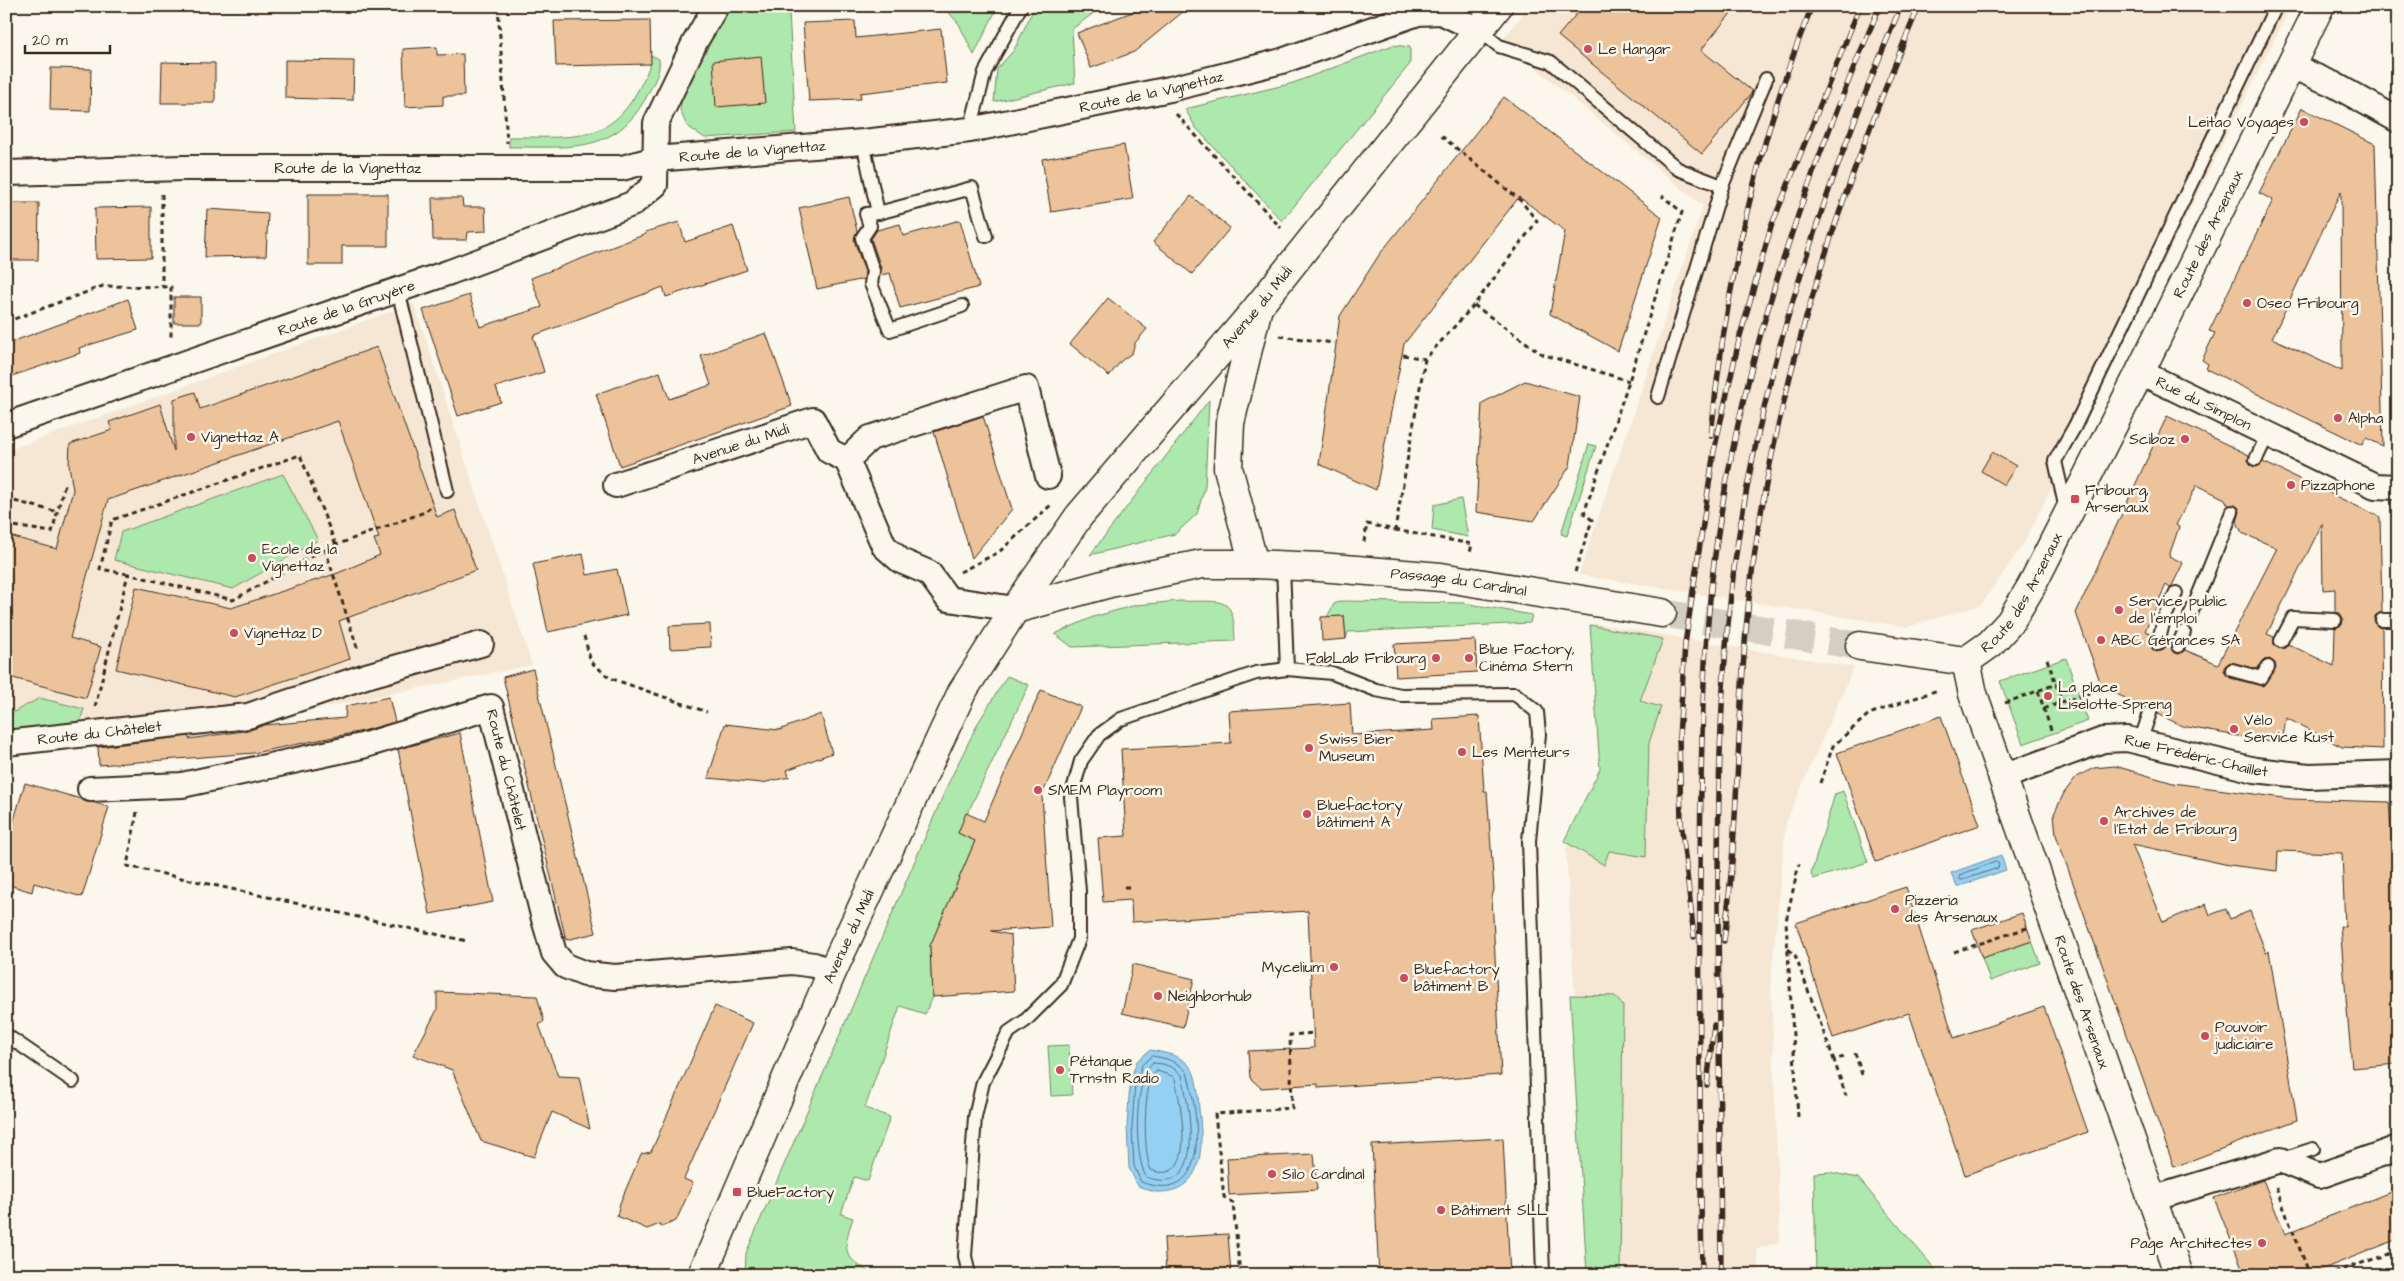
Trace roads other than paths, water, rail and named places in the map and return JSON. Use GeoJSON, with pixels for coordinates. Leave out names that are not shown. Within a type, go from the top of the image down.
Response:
{"type":"FeatureCollection","features":[{"type":"Feature","properties":{"kind":"main road","name":"Avenue du Midi"},"geometry":{"type":"LineString","coordinates":[[702,1275],[832,972],[962,692],[1015,609],[1079,516],[1258,306],[1498,6]]}},
{"type":"Feature","properties":{"kind":"main road","name":"Route des Arsenaux"},"geometry":{"type":"LineString","coordinates":[[2179,1275],[1973,694],[1966,661],[1990,644],[2010,622],[2031,587],[2140,372],[2320,6]]}},
{"type":"Feature","properties":{"kind":"main road"},"geometry":{"type":"LineString","coordinates":[[1254,564],[1228,468],[1230,424],[1258,306]]}},
{"type":"Feature","properties":{"kind":"main road","name":"Passage du Cardinal"},"geometry":{"type":"LineString","coordinates":[[1015,609],[1110,582],[1202,564],[1254,564],[1441,577],[1662,613]]}},
{"type":"Feature","properties":{"kind":"main road"},"geometry":{"type":"LineString","coordinates":[[1860,646],[1966,661]]}},
{"type":"Feature","properties":{"kind":"street"},"geometry":{"type":"LineString","coordinates":[[655,159],[656,123],[695,42],[716,6]]}},
{"type":"Feature","properties":{"kind":"street","name":"Route de la Vignettaz"},"geometry":{"type":"LineString","coordinates":[[6,173],[162,168],[622,168],[655,159],[863,142],[970,130],[1170,89],[1282,61],[1418,13],[1441,12],[1479,30]]}},
{"type":"Feature","properties":{"kind":"street"},"geometry":{"type":"LineString","coordinates":[[2291,66],[2333,84],[2398,120]]}},
{"type":"Feature","properties":{"kind":"street","name":"Route de la Gruyère"},"geometry":{"type":"LineString","coordinates":[[6,425],[398,290],[632,204],[655,185],[655,159]]}},
{"type":"Feature","properties":{"kind":"street","name":"Rue du Simplon"},"geometry":{"type":"LineString","coordinates":[[2140,372],[2375,486],[2398,487]]}},
{"type":"Feature","properties":{"kind":"street"},"geometry":{"type":"LineString","coordinates":[[1015,609],[948,599],[929,573],[901,561],[884,546],[847,460],[870,438],[1026,388],[1048,476]]}},
{"type":"Feature","properties":{"kind":"street","name":"Avenue du Midi"},"geometry":{"type":"LineString","coordinates":[[616,485],[813,420],[829,451],[847,460]]}},
{"type":"Feature","properties":{"kind":"street","name":"Route du Châtelet"},"geometry":{"type":"LineString","coordinates":[[6,743],[248,716],[366,676],[481,644]]}},
{"type":"Feature","properties":{"kind":"street","name":"Route du Châtelet"},"geometry":{"type":"LineString","coordinates":[[90,789],[182,785],[362,746],[490,707],[544,919],[554,953],[565,966],[585,974],[615,977],[792,962],[814,965],[832,972]]}},
{"type":"Feature","properties":{"kind":"street","name":"Rue Frédéric-Chaillet"},"geometry":{"type":"LineString","coordinates":[[2003,777],[2103,740],[2127,739],[2255,770],[2309,776],[2398,773]]}},
{"type":"Feature","properties":{"kind":"street"},"geometry":{"type":"LineString","coordinates":[[2152,1199],[2273,1162],[2319,1176],[2398,1148]]}},
{"type":"Feature","properties":{"kind":"lane"},"geometry":{"type":"LineString","coordinates":[[970,130],[985,72],[1021,6]]}},
{"type":"Feature","properties":{"kind":"lane"},"geometry":{"type":"LineString","coordinates":[[2067,515],[2055,461],[2075,426],[2276,6]]}},
{"type":"Feature","properties":{"kind":"lane"},"geometry":{"type":"LineString","coordinates":[[1479,30],[1499,46],[1551,62],[1678,169],[1722,186]]}},
{"type":"Feature","properties":{"kind":"lane"},"geometry":{"type":"LineString","coordinates":[[1658,397],[1722,186],[1766,79]]}},
{"type":"Feature","properties":{"kind":"lane"},"geometry":{"type":"LineString","coordinates":[[863,142],[878,214]]}},
{"type":"Feature","properties":{"kind":"lane"},"geometry":{"type":"LineString","coordinates":[[962,306],[890,330],[872,284],[873,271],[862,238],[870,226],[866,214],[878,214],[972,188],[986,236]]}},
{"type":"Feature","properties":{"kind":"lane"},"geometry":{"type":"LineString","coordinates":[[398,290],[447,491]]}},
{"type":"Feature","properties":{"kind":"lane","name":"Rue du Simplon"},"geometry":{"type":"LineString","coordinates":[[2256,459],[2268,434]]}},
{"type":"Feature","properties":{"kind":"lane"},"geometry":{"type":"LineString","coordinates":[[2190,616],[2232,512]]}},
{"type":"Feature","properties":{"kind":"lane"},"geometry":{"type":"LineString","coordinates":[[1284,565],[1286,669]]}},
{"type":"Feature","properties":{"kind":"lane"},"geometry":{"type":"LineString","coordinates":[[2158,644],[2164,619],[2176,594]]}},
{"type":"Feature","properties":{"kind":"lane"},"geometry":{"type":"LineString","coordinates":[[2281,641],[2293,618],[2335,620]]}},
{"type":"Feature","properties":{"kind":"lane"},"geometry":{"type":"LineString","coordinates":[[2382,620],[2398,620]]}},
{"type":"Feature","properties":{"kind":"lane"},"geometry":{"type":"LineString","coordinates":[[2178,646],[2184,632]]}},
{"type":"Feature","properties":{"kind":"lane"},"geometry":{"type":"LineString","coordinates":[[2232,670],[2261,678],[2268,667]]}},
{"type":"Feature","properties":{"kind":"lane"},"geometry":{"type":"LineString","coordinates":[[969,1275],[965,1256],[975,1117],[983,1082],[1009,1032],[1026,1021],[1061,985],[1079,939],[1079,891],[1071,798],[1081,760],[1099,736],[1121,719],[1256,673],[1286,669],[1332,674],[1376,690],[1401,695],[1515,694],[1538,712],[1539,734],[1530,841],[1543,1275]]}},
{"type":"Feature","properties":{"kind":"lane"},"geometry":{"type":"LineString","coordinates":[[2140,742],[2151,710]]}},
{"type":"Feature","properties":{"kind":"lane"},"geometry":{"type":"LineString","coordinates":[[6,1035],[73,1081]]}},
{"type":"Feature","properties":{"kind":"lane"},"geometry":{"type":"LineString","coordinates":[[2273,1162],[2313,1149]]}},
{"type":"Feature","properties":{"kind":"water"},"geometry":{"type":"Polygon","coordinates":[[[2001,855],[2006,870],[1957,887],[1951,873],[2001,855]]]}},
{"type":"Feature","properties":{"kind":"water"},"geometry":{"type":"Polygon","coordinates":[[[1150,1050],[1178,1057],[1191,1068],[1198,1094],[1201,1136],[1201,1150],[1194,1174],[1186,1183],[1175,1190],[1160,1192],[1138,1186],[1129,1168],[1127,1127],[1130,1081],[1137,1061],[1150,1050]]]}},
{"type":"Feature","properties":{"kind":"tunnel"},"geometry":{"type":"LineString","coordinates":[[1662,613],[1860,646]]}},
{"type":"Feature","properties":{"kind":"railway"},"geometry":{"type":"LineString","coordinates":[[1711,436],[1725,326],[1734,271],[1746,217],[1775,111],[1792,58],[1812,6]]}},
{"type":"Feature","properties":{"kind":"railway"},"geometry":{"type":"LineString","coordinates":[[1694,937],[1681,821],[1679,737],[1685,644],[1714,451],[1740,336],[1771,227],[1860,6]]}},
{"type":"Feature","properties":{"kind":"railway"},"geometry":{"type":"LineString","coordinates":[[1702,1275],[1700,836],[1705,666],[1717,540],[1728,471],[1743,403],[1760,335],[1780,268],[1827,136],[1880,6]]}},
{"type":"Feature","properties":{"kind":"railway"},"geometry":{"type":"LineString","coordinates":[[1721,1275],[1718,859],[1721,725],[1731,591],[1737,547],[1764,407],[1802,271],[1848,138],[1901,6]]}},
{"type":"Feature","properties":{"kind":"railway"},"geometry":{"type":"LineString","coordinates":[[1724,941],[1733,843],[1741,697],[1749,599],[1767,480],[1799,342],[1819,273],[1866,138],[1919,6]]}},
{"type":"Feature","properties":{"kind":"railway"},"geometry":{"type":"LineString","coordinates":[[1707,1085],[1714,1025]]}},
{"type":"Feature","properties":{"kind":"place","name":"Le Hangar"},"geometry":{"type":"Point","coordinates":[1588,49]}},
{"type":"Feature","properties":{"kind":"place","name":"Leitao Voyages"},"geometry":{"type":"Point","coordinates":[2304,122]}},
{"type":"Feature","properties":{"kind":"place","name":"Oseo Fribourg"},"geometry":{"type":"Point","coordinates":[2247,303]}},
{"type":"Feature","properties":{"kind":"place","name":"Alpha"},"geometry":{"type":"Point","coordinates":[2338,418]}},
{"type":"Feature","properties":{"kind":"place","name":"Vignettaz A"},"geometry":{"type":"Point","coordinates":[191,437]}},
{"type":"Feature","properties":{"kind":"place","name":"Sciboz"},"geometry":{"type":"Point","coordinates":[2185,439]}},
{"type":"Feature","properties":{"kind":"place","name":"Pizzaphone"},"geometry":{"type":"Point","coordinates":[2291,485]}},
{"type":"Feature","properties":{"kind":"place","name":"Fribourg, Arsenaux"},"geometry":{"type":"Point","coordinates":[2075,499]}},
{"type":"Feature","properties":{"kind":"place","name":"Ecole de la Vignettaz"},"geometry":{"type":"Point","coordinates":[252,558]}},
{"type":"Feature","properties":{"kind":"place","name":"Service public de l‘emploi"},"geometry":{"type":"Point","coordinates":[2119,610]}},
{"type":"Feature","properties":{"kind":"place","name":"Vignettaz D"},"geometry":{"type":"Point","coordinates":[234,633]}},
{"type":"Feature","properties":{"kind":"place","name":"ABC Gérances SA"},"geometry":{"type":"Point","coordinates":[2101,640]}},
{"type":"Feature","properties":{"kind":"place","name":"FabLab Fribourg"},"geometry":{"type":"Point","coordinates":[1436,658]}},
{"type":"Feature","properties":{"kind":"place","name":"Blue Factory, Cinéma Stern"},"geometry":{"type":"Point","coordinates":[1469,658]}},
{"type":"Feature","properties":{"kind":"place","name":"La place Liselotte-Spreng"},"geometry":{"type":"Point","coordinates":[2048,696]}},
{"type":"Feature","properties":{"kind":"place","name":"Vélo Service Kust"},"geometry":{"type":"Point","coordinates":[2234,729]}},
{"type":"Feature","properties":{"kind":"place","name":"Swiss Bier Museum"},"geometry":{"type":"Point","coordinates":[1309,748]}},
{"type":"Feature","properties":{"kind":"place","name":"Les Menteurs"},"geometry":{"type":"Point","coordinates":[1462,752]}},
{"type":"Feature","properties":{"kind":"place","name":"SMEM Playroom"},"geometry":{"type":"Point","coordinates":[1038,790]}},
{"type":"Feature","properties":{"kind":"place","name":"Bluefactory bâtiment A"},"geometry":{"type":"Point","coordinates":[1307,814]}},
{"type":"Feature","properties":{"kind":"place","name":"Archives de l‘Etat de Fribourg"},"geometry":{"type":"Point","coordinates":[2104,821]}},
{"type":"Feature","properties":{"kind":"place","name":"Pizzeria des Arsenaux"},"geometry":{"type":"Point","coordinates":[1895,909]}},
{"type":"Feature","properties":{"kind":"place","name":"Mycelium"},"geometry":{"type":"Point","coordinates":[1334,967]}},
{"type":"Feature","properties":{"kind":"place","name":"Bluefactory bâtiment B"},"geometry":{"type":"Point","coordinates":[1404,978]}},
{"type":"Feature","properties":{"kind":"place","name":"Neighborhub"},"geometry":{"type":"Point","coordinates":[1158,996]}},
{"type":"Feature","properties":{"kind":"place","name":"Pouvoir judiciaire"},"geometry":{"type":"Point","coordinates":[2205,1036]}},
{"type":"Feature","properties":{"kind":"place","name":"Pétanque Trnstn Radio"},"geometry":{"type":"Point","coordinates":[1060,1070]}},
{"type":"Feature","properties":{"kind":"place","name":"Silo Cardinal"},"geometry":{"type":"Point","coordinates":[1272,1174]}},
{"type":"Feature","properties":{"kind":"place","name":"BlueFactory"},"geometry":{"type":"Point","coordinates":[737,1192]}},
{"type":"Feature","properties":{"kind":"place","name":"Bâtiment SLL"},"geometry":{"type":"Point","coordinates":[1441,1210]}},
{"type":"Feature","properties":{"kind":"place","name":"Page Architectes"},"geometry":{"type":"Point","coordinates":[2262,1243]}}]}
